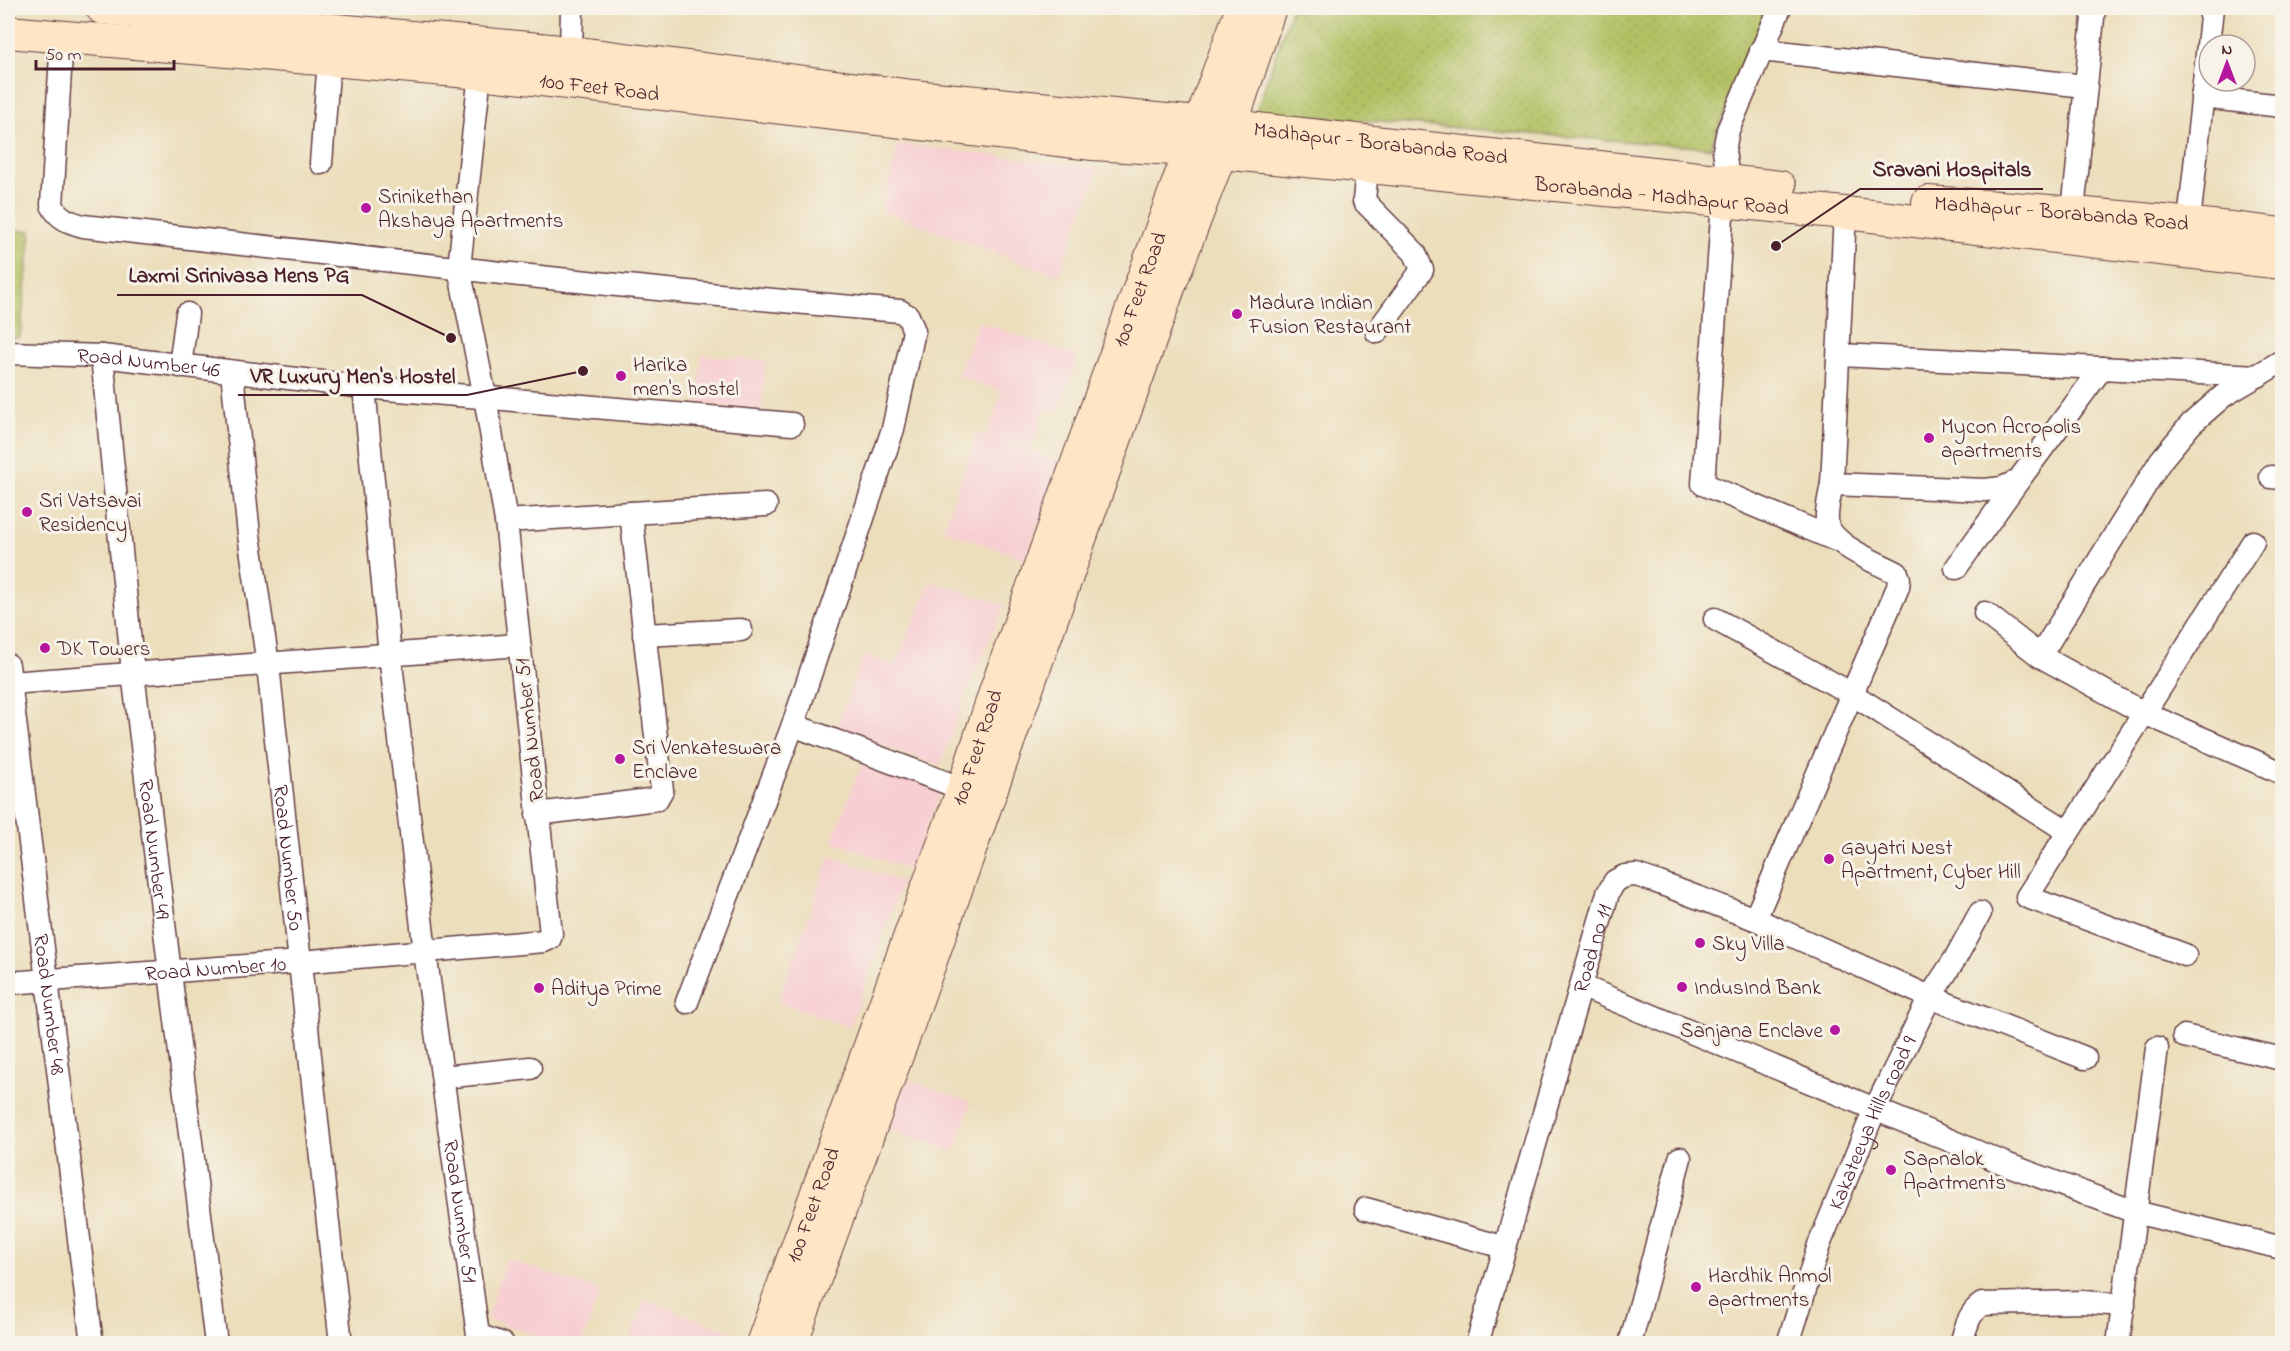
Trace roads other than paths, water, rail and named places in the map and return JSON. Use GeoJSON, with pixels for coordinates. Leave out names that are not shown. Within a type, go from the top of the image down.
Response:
{"type":"FeatureCollection","features":[{"type":"Feature","properties":{"kind":"main road","name":"100 Feet Road"},"geometry":{"type":"LineString","coordinates":[[102,8],[571,52],[913,96],[1210,138]]}},
{"type":"Feature","properties":{"kind":"main road"},"geometry":{"type":"LineString","coordinates":[[1210,138],[1242,8]]}},
{"type":"Feature","properties":{"kind":"main road"},"geometry":{"type":"LineString","coordinates":[[1210,138],[1270,8]]}},
{"type":"Feature","properties":{"kind":"main road"},"geometry":{"type":"LineString","coordinates":[[159,46],[162,14]]}},
{"type":"Feature","properties":{"kind":"main road","name":"100 Feet Road"},"geometry":{"type":"LineString","coordinates":[[8,32],[480,73],[1093,144],[1210,138]]}},
{"type":"Feature","properties":{"kind":"main road","name":"100 Feet Road"},"geometry":{"type":"LineString","coordinates":[[762,1344],[963,789],[998,684],[1210,138]]}},
{"type":"Feature","properties":{"kind":"main road","name":"100 Feet Road"},"geometry":{"type":"LineString","coordinates":[[791,1344],[905,1034],[1171,282],[1210,138]]}},
{"type":"Feature","properties":{"kind":"main road","name":"Borabanda - Madhapur Road"},"geometry":{"type":"LineString","coordinates":[[1210,138],[1367,168],[1725,190],[1845,213],[2283,263]]}},
{"type":"Feature","properties":{"kind":"main road","name":"Madhapur - Borabanda Road"},"geometry":{"type":"LineString","coordinates":[[1210,138],[1725,190],[1846,195],[2073,211],[2283,234]]}},
{"type":"Feature","properties":{"kind":"street"},"geometry":{"type":"LineString","coordinates":[[571,52],[572,8]]}},
{"type":"Feature","properties":{"kind":"street"},"geometry":{"type":"LineString","coordinates":[[1755,919],[1898,587],[1899,579],[1897,573],[1836,540],[1702,484],[1725,190],[1725,140],[1780,8]]}},
{"type":"Feature","properties":{"kind":"street"},"geometry":{"type":"LineString","coordinates":[[2073,211],[2094,8]]}},
{"type":"Feature","properties":{"kind":"street"},"geometry":{"type":"LineString","coordinates":[[2189,222],[2212,8]]}},
{"type":"Feature","properties":{"kind":"street"},"geometry":{"type":"LineString","coordinates":[[62,38],[52,205],[57,215],[67,222],[83,226],[459,268],[786,302],[900,311],[908,316],[914,331],[893,429],[793,724],[687,1002]]}},
{"type":"Feature","properties":{"kind":"street"},"geometry":{"type":"LineString","coordinates":[[1761,50],[2085,86]]}},
{"type":"Feature","properties":{"kind":"street"},"geometry":{"type":"LineString","coordinates":[[321,163],[329,60]]}},
{"type":"Feature","properties":{"kind":"street","name":"Road Number 51"},"geometry":{"type":"LineString","coordinates":[[425,952],[544,941],[550,938],[506,521],[485,397],[459,268],[480,73]]}},
{"type":"Feature","properties":{"kind":"street"},"geometry":{"type":"LineString","coordinates":[[2202,97],[2283,106]]}},
{"type":"Feature","properties":{"kind":"street"},"geometry":{"type":"LineString","coordinates":[[1367,168],[1364,201],[1415,253],[1422,270],[1377,332]]}},
{"type":"Feature","properties":{"kind":"street"},"geometry":{"type":"LineString","coordinates":[[1836,540],[1829,531],[1827,520],[1832,484],[1840,355],[1845,213]]}},
{"type":"Feature","properties":{"kind":"street"},"geometry":{"type":"LineString","coordinates":[[180,366],[187,314]]}},
{"type":"Feature","properties":{"kind":"street","name":"Road Number 46"},"geometry":{"type":"LineString","coordinates":[[8,353],[102,356],[364,387],[792,424]]}},
{"type":"Feature","properties":{"kind":"street"},"geometry":{"type":"LineString","coordinates":[[1840,355],[2258,376]]}},
{"type":"Feature","properties":{"kind":"street","name":"Road Number 49"},"geometry":{"type":"LineString","coordinates":[[102,356],[133,674],[216,1344]]}},
{"type":"Feature","properties":{"kind":"street"},"geometry":{"type":"LineString","coordinates":[[2040,656],[2161,460],[2191,424],[2223,396],[2283,361]]}},
{"type":"Feature","properties":{"kind":"street"},"geometry":{"type":"LineString","coordinates":[[1956,568],[2102,368]]}},
{"type":"Feature","properties":{"kind":"street","name":"Road Number 50"},"geometry":{"type":"LineString","coordinates":[[232,372],[249,535],[268,665],[341,1344]]}},
{"type":"Feature","properties":{"kind":"street","name":"Road Number 51"},"geometry":{"type":"LineString","coordinates":[[364,387],[390,655],[425,952],[477,1339],[503,1344]]}},
{"type":"Feature","properties":{"kind":"street"},"geometry":{"type":"LineString","coordinates":[[1832,484],[1985,490],[2002,488],[2018,481]]}},
{"type":"Feature","properties":{"kind":"street"},"geometry":{"type":"LineString","coordinates":[[506,521],[765,505]]}},
{"type":"Feature","properties":{"kind":"street"},"geometry":{"type":"LineString","coordinates":[[537,814],[657,799],[662,794],[631,513]]}},
{"type":"Feature","properties":{"kind":"street"},"geometry":{"type":"LineString","coordinates":[[2185,956],[2026,897],[2253,542]]}},
{"type":"Feature","properties":{"kind":"street"},"geometry":{"type":"LineString","coordinates":[[1984,613],[2040,656],[2144,713],[2283,773]]}},
{"type":"Feature","properties":{"kind":"street"},"geometry":{"type":"LineString","coordinates":[[1715,619],[1852,694],[2067,831]]}},
{"type":"Feature","properties":{"kind":"street"},"geometry":{"type":"LineString","coordinates":[[644,635],[741,630]]}},
{"type":"Feature","properties":{"kind":"street"},"geometry":{"type":"LineString","coordinates":[[9,674],[133,674],[519,645]]}},
{"type":"Feature","properties":{"kind":"street","name":"Road Number 48"},"geometry":{"type":"LineString","coordinates":[[9,674],[92,1344]]}},
{"type":"Feature","properties":{"kind":"street"},"geometry":{"type":"LineString","coordinates":[[793,724],[963,789]]}},
{"type":"Feature","properties":{"kind":"street","name":"Road no 11"},"geometry":{"type":"LineString","coordinates":[[1477,1344],[1503,1247],[1513,1223],[1608,893],[1615,881],[1625,876],[1636,875],[1755,919],[1930,997],[2085,1058]]}},
{"type":"Feature","properties":{"kind":"street","name":"Kakateeya Hills road 9"},"geometry":{"type":"LineString","coordinates":[[1788,1344],[1819,1245],[1875,1109],[1930,997],[1955,959],[1980,913]]}},
{"type":"Feature","properties":{"kind":"street","name":"Road Number 10"},"geometry":{"type":"LineString","coordinates":[[8,983],[425,952]]}},
{"type":"Feature","properties":{"kind":"street"},"geometry":{"type":"LineString","coordinates":[[1581,986],[2006,1164],[2135,1212],[2283,1248]]}},
{"type":"Feature","properties":{"kind":"street"},"geometry":{"type":"LineString","coordinates":[[2184,1036],[2283,1059]]}},
{"type":"Feature","properties":{"kind":"street"},"geometry":{"type":"LineString","coordinates":[[2118,1344],[2157,1047]]}},
{"type":"Feature","properties":{"kind":"street"},"geometry":{"type":"LineString","coordinates":[[443,1077],[530,1068]]}},
{"type":"Feature","properties":{"kind":"street"},"geometry":{"type":"LineString","coordinates":[[1629,1344],[1680,1158]]}},
{"type":"Feature","properties":{"kind":"street"},"geometry":{"type":"LineString","coordinates":[[1366,1209],[1503,1247]]}},
{"type":"Feature","properties":{"kind":"street"},"geometry":{"type":"LineString","coordinates":[[1961,1344],[1974,1309],[1983,1304],[2083,1302],[2124,1305]]}},
{"type":"Feature","properties":{"kind":"place","name":"Srinikethan Akshaya Apartments"},"geometry":{"type":"Point","coordinates":[366,208]}},
{"type":"Feature","properties":{"kind":"place","name":"Sravani Hospitals"},"geometry":{"type":"Point","coordinates":[1776,246]}},
{"type":"Feature","properties":{"kind":"place","name":"Madura Indian Fusion Restaurant"},"geometry":{"type":"Point","coordinates":[1237,314]}},
{"type":"Feature","properties":{"kind":"place","name":"Laxmi Srinivasa Mens PG"},"geometry":{"type":"Point","coordinates":[451,338]}},
{"type":"Feature","properties":{"kind":"place","name":"VR Luxury Men's Hostel"},"geometry":{"type":"Point","coordinates":[583,371]}},
{"type":"Feature","properties":{"kind":"place","name":"Harika men's hostel"},"geometry":{"type":"Point","coordinates":[621,376]}},
{"type":"Feature","properties":{"kind":"place","name":"Mycon Acropolis apartments"},"geometry":{"type":"Point","coordinates":[1929,438]}},
{"type":"Feature","properties":{"kind":"place","name":"Sri Vatsavai Residency"},"geometry":{"type":"Point","coordinates":[27,512]}},
{"type":"Feature","properties":{"kind":"place","name":"DK Towers"},"geometry":{"type":"Point","coordinates":[45,648]}},
{"type":"Feature","properties":{"kind":"place","name":"Sri Venkateswara Enclave"},"geometry":{"type":"Point","coordinates":[620,759]}},
{"type":"Feature","properties":{"kind":"place","name":"Gayatri Nest Apartment, Cyber Hill"},"geometry":{"type":"Point","coordinates":[1829,859]}},
{"type":"Feature","properties":{"kind":"place","name":"Sky Villa"},"geometry":{"type":"Point","coordinates":[1700,943]}},
{"type":"Feature","properties":{"kind":"place","name":"IndusInd Bank"},"geometry":{"type":"Point","coordinates":[1682,987]}},
{"type":"Feature","properties":{"kind":"place","name":"Aditya Prime"},"geometry":{"type":"Point","coordinates":[539,988]}},
{"type":"Feature","properties":{"kind":"place","name":"Sanjana Enclave"},"geometry":{"type":"Point","coordinates":[1835,1030]}},
{"type":"Feature","properties":{"kind":"place","name":"Sapnalok Apartments"},"geometry":{"type":"Point","coordinates":[1891,1170]}},
{"type":"Feature","properties":{"kind":"place","name":"Hardhik Anmol apartments"},"geometry":{"type":"Point","coordinates":[1696,1287]}}]}
